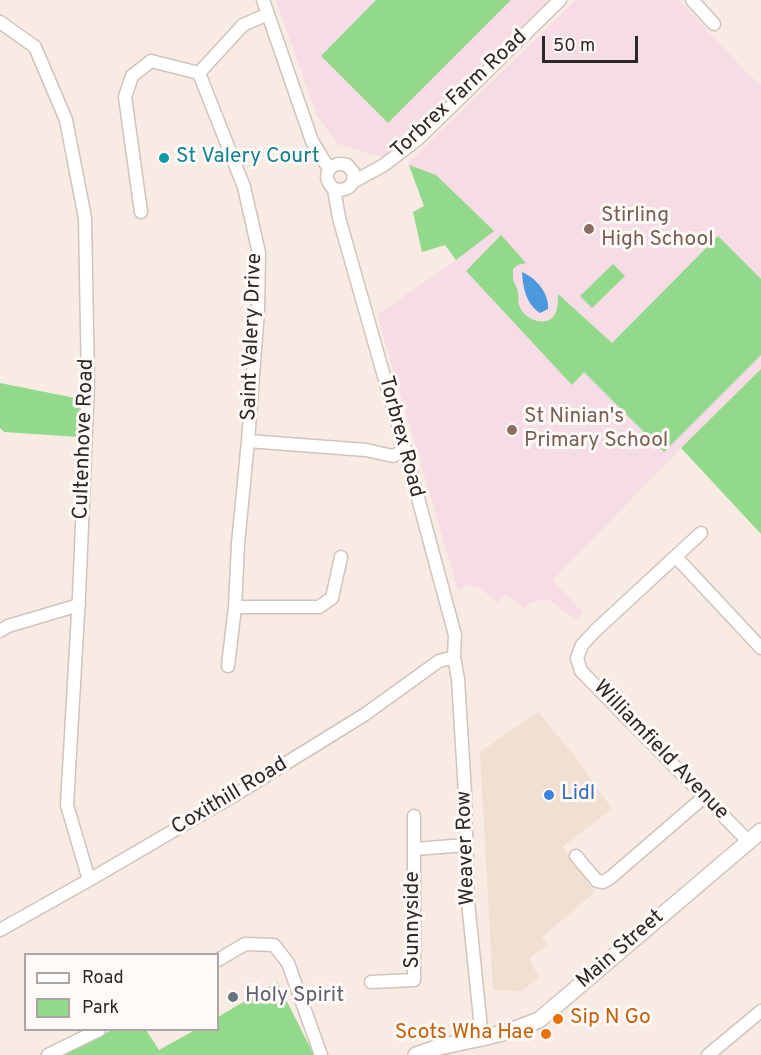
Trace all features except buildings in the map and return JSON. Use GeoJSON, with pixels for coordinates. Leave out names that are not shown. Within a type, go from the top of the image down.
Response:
{"type":"FeatureCollection","features":[{"type":"Feature","properties":{"kind":"main road","name":"Main Street"},"geometry":{"type":"LineString","coordinates":[[416,1055],[439,1047],[510,1031],[539,1020],[761,831]]}},
{"type":"Feature","properties":{"kind":"street","name":"Torbrex Road"},"geometry":{"type":"LineString","coordinates":[[263,0],[312,141],[338,166],[353,172],[344,187],[339,218],[405,450],[454,635],[454,657]]}},
{"type":"Feature","properties":{"kind":"street","name":"Torbrex Farm Road"},"geometry":{"type":"LineString","coordinates":[[344,187],[384,165],[419,138],[560,0]]}},
{"type":"Feature","properties":{"kind":"street"},"geometry":{"type":"LineString","coordinates":[[692,0],[714,24]]}},
{"type":"Feature","properties":{"kind":"street"},"geometry":{"type":"LineString","coordinates":[[141,212],[125,98],[132,76],[151,61],[199,73],[243,25],[268,14]]}},
{"type":"Feature","properties":{"kind":"street","name":"Cultenhove Road"},"geometry":{"type":"LineString","coordinates":[[0,22],[36,47],[66,120],[85,218],[88,383],[68,805],[89,880]]}},
{"type":"Feature","properties":{"kind":"street","name":"Saint Valery Drive"},"geometry":{"type":"LineString","coordinates":[[199,73],[244,187],[259,253],[258,309],[238,544],[235,607],[228,666]]}},
{"type":"Feature","properties":{"kind":"street","name":"Torbrex Farm Road"},"geometry":{"type":"LineString","coordinates":[[338,166],[384,165]]}},
{"type":"Feature","properties":{"kind":"street","name":"Torbrex Road"},"geometry":{"type":"LineString","coordinates":[[338,166],[327,175],[327,180],[330,186],[344,187]]}},
{"type":"Feature","properties":{"kind":"street"},"geometry":{"type":"LineString","coordinates":[[248,441],[366,450],[393,456],[405,450]]}},
{"type":"Feature","properties":{"kind":"street"},"geometry":{"type":"LineString","coordinates":[[701,533],[676,557],[761,648]]}},
{"type":"Feature","properties":{"kind":"street"},"geometry":{"type":"LineString","coordinates":[[235,607],[319,607],[332,598],[341,557]]}},
{"type":"Feature","properties":{"kind":"street","name":"Williamfield Avenue"},"geometry":{"type":"LineString","coordinates":[[676,557],[596,630],[582,645],[577,658],[581,671],[748,841]]}},
{"type":"Feature","properties":{"kind":"street"},"geometry":{"type":"LineString","coordinates":[[0,631],[8,626],[79,605]]}},
{"type":"Feature","properties":{"kind":"street","name":"Weaver Row"},"geometry":{"type":"LineString","coordinates":[[454,657],[460,700],[471,935],[482,1038]]}},
{"type":"Feature","properties":{"kind":"street","name":"Coxithill Road"},"geometry":{"type":"LineString","coordinates":[[0,930],[233,796],[364,715],[439,661],[454,657]]}},
{"type":"Feature","properties":{"kind":"street"},"geometry":{"type":"LineString","coordinates":[[576,856],[597,881],[603,882],[704,797]]}},
{"type":"Feature","properties":{"kind":"street","name":"Sunnyside"},"geometry":{"type":"LineString","coordinates":[[371,982],[414,980],[414,816]]}},
{"type":"Feature","properties":{"kind":"street"},"geometry":{"type":"LineString","coordinates":[[415,849],[466,845]]}},
{"type":"Feature","properties":{"kind":"street"},"geometry":{"type":"LineString","coordinates":[[219,959],[246,944],[274,945],[288,963],[321,1055]]}},
{"type":"Feature","properties":{"kind":"street"},"geometry":{"type":"LineString","coordinates":[[708,1055],[761,1011]]}},
{"type":"Feature","properties":{"kind":"street"},"geometry":{"type":"LineString","coordinates":[[48,1055],[95,1031]]}},
{"type":"Feature","properties":{"kind":"shaded area"},"geometry":{"type":"Polygon","coordinates":[[[276,0],[549,0],[414,133],[382,157],[338,144],[317,116],[276,0]]]}},
{"type":"Feature","properties":{"kind":"shaded area","name":"Stirling High School"},"geometry":{"type":"Polygon","coordinates":[[[576,0],[679,0],[761,85],[761,369],[553,580],[583,613],[576,620],[548,599],[531,602],[525,609],[506,594],[498,603],[480,588],[469,585],[458,590],[377,315],[456,260],[445,245],[422,252],[413,212],[424,206],[408,163],[576,0]]]}},
{"type":"Feature","properties":{"kind":"shaded area"},"geometry":{"type":"Polygon","coordinates":[[[538,712],[578,760],[612,809],[562,847],[595,892],[542,937],[548,945],[529,959],[539,977],[522,991],[493,990],[480,752],[538,712]]]}},
{"type":"Feature","properties":{"kind":"green space"},"geometry":{"type":"Polygon","coordinates":[[[376,0],[511,0],[388,123],[321,56],[376,0]]]}},
{"type":"Feature","properties":{"kind":"green space"},"geometry":{"type":"Polygon","coordinates":[[[409,165],[436,175],[494,231],[456,260],[445,245],[422,252],[413,212],[424,206],[409,165]]]}},
{"type":"Feature","properties":{"kind":"green space"},"geometry":{"type":"Polygon","coordinates":[[[501,235],[526,263],[513,269],[519,304],[525,315],[538,321],[552,318],[557,309],[558,294],[612,343],[718,236],[761,279],[761,355],[664,452],[584,372],[572,385],[466,271],[501,235]]]}},
{"type":"Feature","properties":{"kind":"green space"},"geometry":{"type":"Polygon","coordinates":[[[613,264],[625,276],[592,308],[580,296],[613,264]]]}},
{"type":"Feature","properties":{"kind":"green space"},"geometry":{"type":"Polygon","coordinates":[[[761,369],[761,534],[681,448],[761,369]]]}},
{"type":"Feature","properties":{"kind":"green space"},"geometry":{"type":"Polygon","coordinates":[[[0,383],[80,399],[79,437],[4,432],[0,428],[0,383]]]}},
{"type":"Feature","properties":{"kind":"green space"},"geometry":{"type":"Polygon","coordinates":[[[277,982],[314,1055],[62,1055],[110,1031],[147,1031],[159,1050],[193,1031],[219,1031],[219,1016],[277,982]]]}},
{"type":"Feature","properties":{"kind":"water"},"geometry":{"type":"Polygon","coordinates":[[[522,272],[541,287],[548,303],[548,309],[540,313],[531,305],[524,290],[522,272]]]}},
{"type":"Feature","properties":{"kind":"place","name":"St Valery Court"},"geometry":{"type":"Point","coordinates":[164,158]}},
{"type":"Feature","properties":{"kind":"place","name":"Stirling High School"},"geometry":{"type":"Point","coordinates":[589,229]}},
{"type":"Feature","properties":{"kind":"place","name":"St Ninian's Primary School"},"geometry":{"type":"Point","coordinates":[512,430]}},
{"type":"Feature","properties":{"kind":"place","name":"Lidl"},"geometry":{"type":"Point","coordinates":[549,795]}},
{"type":"Feature","properties":{"kind":"place","name":"Holy Spirit"},"geometry":{"type":"Point","coordinates":[233,997]}},
{"type":"Feature","properties":{"kind":"place","name":"Sip N Go"},"geometry":{"type":"Point","coordinates":[558,1019]}},
{"type":"Feature","properties":{"kind":"place","name":"Scots Wha Hae"},"geometry":{"type":"Point","coordinates":[546,1034]}}]}
